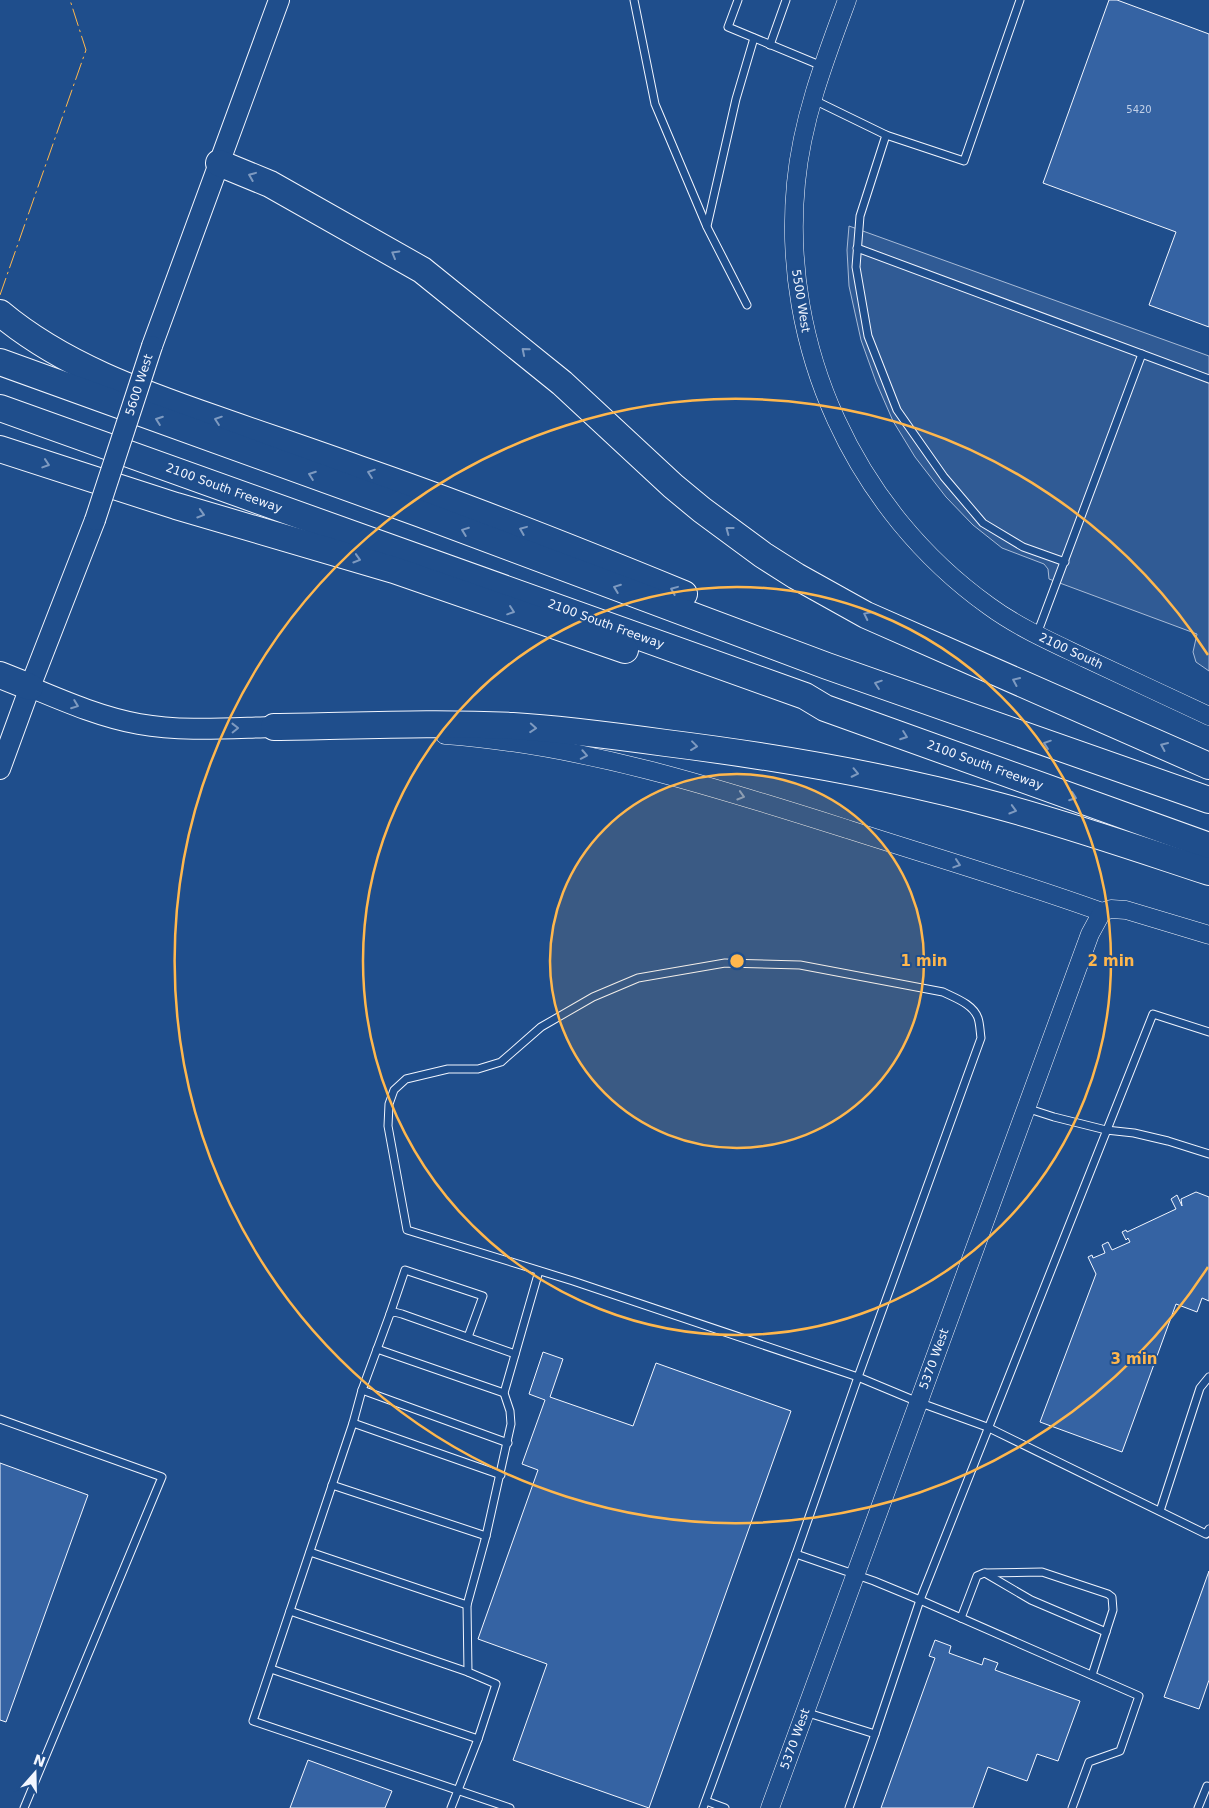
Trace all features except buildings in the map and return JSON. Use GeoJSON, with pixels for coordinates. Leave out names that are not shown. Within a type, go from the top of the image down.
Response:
{"type":"FeatureCollection","features":[{"type":"Feature","properties":{"kind":"highway"},"geometry":{"type":"LineString","coordinates":[[219,163],[270,184],[422,270],[562,382],[666,480],[702,510],[763,555],[796,576],[866,615],[1209,766]]}},
{"type":"Feature","properties":{"kind":"highway"},"geometry":{"type":"LineString","coordinates":[[0,313],[61,354],[121,384],[153,397],[420,490],[774,629],[827,666]]}},
{"type":"Feature","properties":{"kind":"highway"},"geometry":{"type":"LineString","coordinates":[[0,362],[430,518],[827,666],[1209,800]]}},
{"type":"Feature","properties":{"kind":"highway","name":"2100 South Freeway"},"geometry":{"type":"LineString","coordinates":[[0,408],[805,696],[825,708],[1209,846]]}},
{"type":"Feature","properties":{"kind":"highway"},"geometry":{"type":"LineString","coordinates":[[0,449],[176,506],[394,570],[610,645],[825,708]]}},
{"type":"Feature","properties":{"kind":"highway"},"geometry":{"type":"LineString","coordinates":[[0,675],[30,687]]}},
{"type":"Feature","properties":{"kind":"highway"},"geometry":{"type":"LineString","coordinates":[[274,727],[453,724],[514,726],[583,732],[754,754],[876,777],[998,806],[1126,844],[1209,872]]}},
{"type":"Feature","properties":{"kind":"main road","name":"5600 West"},"geometry":{"type":"LineString","coordinates":[[0,769],[95,520],[152,346],[279,0]]}},
{"type":"Feature","properties":{"kind":"main road"},"geometry":{"type":"LineString","coordinates":[[30,687],[100,714],[140,724],[179,728],[274,727]]}},
{"type":"Feature","properties":{"kind":"street","name":"5500 West"},"geometry":{"type":"LineString","coordinates":[[847,0],[822,66],[812,100],[796,182],[793,237],[796,278],[805,333],[824,394],[850,449],[884,501],[910,534],[943,568]]}},
{"type":"Feature","properties":{"kind":"street","name":"2100 South"},"geometry":{"type":"LineString","coordinates":[[943,568],[989,607],[1036,635],[1209,716]]}},
{"type":"Feature","properties":{"kind":"street"},"geometry":{"type":"LineString","coordinates":[[274,727],[448,736],[537,747],[615,762],[688,780],[766,803],[1102,912],[1111,909],[1126,910],[1209,935]]}},
{"type":"Feature","properties":{"kind":"street","name":"5370 West"},"geometry":{"type":"LineString","coordinates":[[770,1808],[1025,1108],[1090,934],[1102,912]]}},
{"type":"Feature","properties":{"kind":"lane"},"geometry":{"type":"LineString","coordinates":[[634,0],[655,104],[707,227],[747,305]]}},
{"type":"Feature","properties":{"kind":"lane"},"geometry":{"type":"LineString","coordinates":[[738,0],[728,27],[822,66]]}},
{"type":"Feature","properties":{"kind":"lane"},"geometry":{"type":"LineString","coordinates":[[770,45],[786,0]]}},
{"type":"Feature","properties":{"kind":"lane"},"geometry":{"type":"LineString","coordinates":[[812,100],[886,135],[964,162],[1020,0]]}},
{"type":"Feature","properties":{"kind":"lane"},"geometry":{"type":"LineString","coordinates":[[707,227],[736,100],[754,38]]}},
{"type":"Feature","properties":{"kind":"lane"},"geometry":{"type":"LineString","coordinates":[[886,135],[860,216],[856,267],[868,336],[899,414],[944,477],[983,523],[1023,547],[1065,562]]}},
{"type":"Feature","properties":{"kind":"lane"},"geometry":{"type":"LineString","coordinates":[[857,248],[1209,379]]}},
{"type":"Feature","properties":{"kind":"lane"},"geometry":{"type":"LineString","coordinates":[[1036,635],[1142,354]]}},
{"type":"Feature","properties":{"kind":"lane"},"geometry":{"type":"LineString","coordinates":[[725,1808],[704,1804],[796,1554],[858,1377],[981,1038],[978,1017],[971,1007],[943,992],[800,964],[718,964],[638,978],[592,997],[540,1027],[501,1062],[478,1070],[448,1069],[406,1080],[394,1090],[389,1104],[388,1126],[407,1230],[539,1271],[858,1377],[918,1402],[987,1427],[1206,1534],[1209,1529]]}},
{"type":"Feature","properties":{"kind":"lane"},"geometry":{"type":"LineString","coordinates":[[849,1808],[920,1600],[987,1427],[1153,1014],[1209,1032]]}},
{"type":"Feature","properties":{"kind":"lane"},"geometry":{"type":"LineString","coordinates":[[1025,1108],[1106,1130],[1134,1133],[1209,1154]]}},
{"type":"Feature","properties":{"kind":"lane"},"geometry":{"type":"LineString","coordinates":[[468,1337],[483,1296],[405,1270],[362,1390],[353,1423],[253,1721],[510,1808]]}},
{"type":"Feature","properties":{"kind":"lane"},"geometry":{"type":"LineString","coordinates":[[468,1672],[467,1605],[501,1475],[511,1424],[510,1411],[504,1393],[539,1271]]}},
{"type":"Feature","properties":{"kind":"lane"},"geometry":{"type":"LineString","coordinates":[[390,1314],[394,1312],[402,1314],[515,1354]]}},
{"type":"Feature","properties":{"kind":"lane"},"geometry":{"type":"LineString","coordinates":[[377,1349],[504,1393]]}},
{"type":"Feature","properties":{"kind":"lane"},"geometry":{"type":"LineString","coordinates":[[1160,1511],[1200,1388],[1209,1377]]}},
{"type":"Feature","properties":{"kind":"lane"},"geometry":{"type":"LineString","coordinates":[[362,1390],[508,1443]]}},
{"type":"Feature","properties":{"kind":"lane"},"geometry":{"type":"LineString","coordinates":[[0,1419],[162,1477],[24,1808]]}},
{"type":"Feature","properties":{"kind":"lane"},"geometry":{"type":"LineString","coordinates":[[353,1423],[501,1475]]}},
{"type":"Feature","properties":{"kind":"lane"},"geometry":{"type":"LineString","coordinates":[[332,1485],[486,1536]]}},
{"type":"Feature","properties":{"kind":"lane"},"geometry":{"type":"LineString","coordinates":[[310,1552],[467,1605]]}},
{"type":"Feature","properties":{"kind":"lane"},"geometry":{"type":"LineString","coordinates":[[796,1554],[920,1600],[1139,1696],[1120,1752],[1089,1762],[1072,1808]]}},
{"type":"Feature","properties":{"kind":"lane"},"geometry":{"type":"LineString","coordinates":[[961,1618],[977,1576],[984,1572],[1042,1572],[1108,1594],[1112,1597],[1114,1603],[1092,1676]]}},
{"type":"Feature","properties":{"kind":"lane"},"geometry":{"type":"LineString","coordinates":[[984,1572],[1031,1600],[1106,1632]]}},
{"type":"Feature","properties":{"kind":"lane"},"geometry":{"type":"LineString","coordinates":[[290,1611],[468,1672],[496,1684],[478,1739],[451,1808]]}},
{"type":"Feature","properties":{"kind":"lane"},"geometry":{"type":"LineString","coordinates":[[271,1668],[478,1739]]}},
{"type":"Feature","properties":{"kind":"lane"},"geometry":{"type":"LineString","coordinates":[[805,1712],[875,1734]]}},
{"type":"Feature","properties":{"kind":"lane"},"geometry":{"type":"LineString","coordinates":[[1198,1808],[1207,1786],[1209,1787]]}},
{"type":"Feature","properties":{"kind":"shaded area"},"geometry":{"type":"Polygon","coordinates":[[[849,226],[1209,356],[1209,671],[1196,662],[1193,652],[1197,634],[1049,579],[1048,569],[1044,564],[1002,548],[973,525],[946,497],[915,457],[893,421],[876,382],[861,340],[849,286],[847,250],[849,226]]]}},
{"type":"Feature","properties":{"kind":"power"},"geometry":{"type":"LineString","coordinates":[[0,295],[86,50],[70,0]]}}]}
